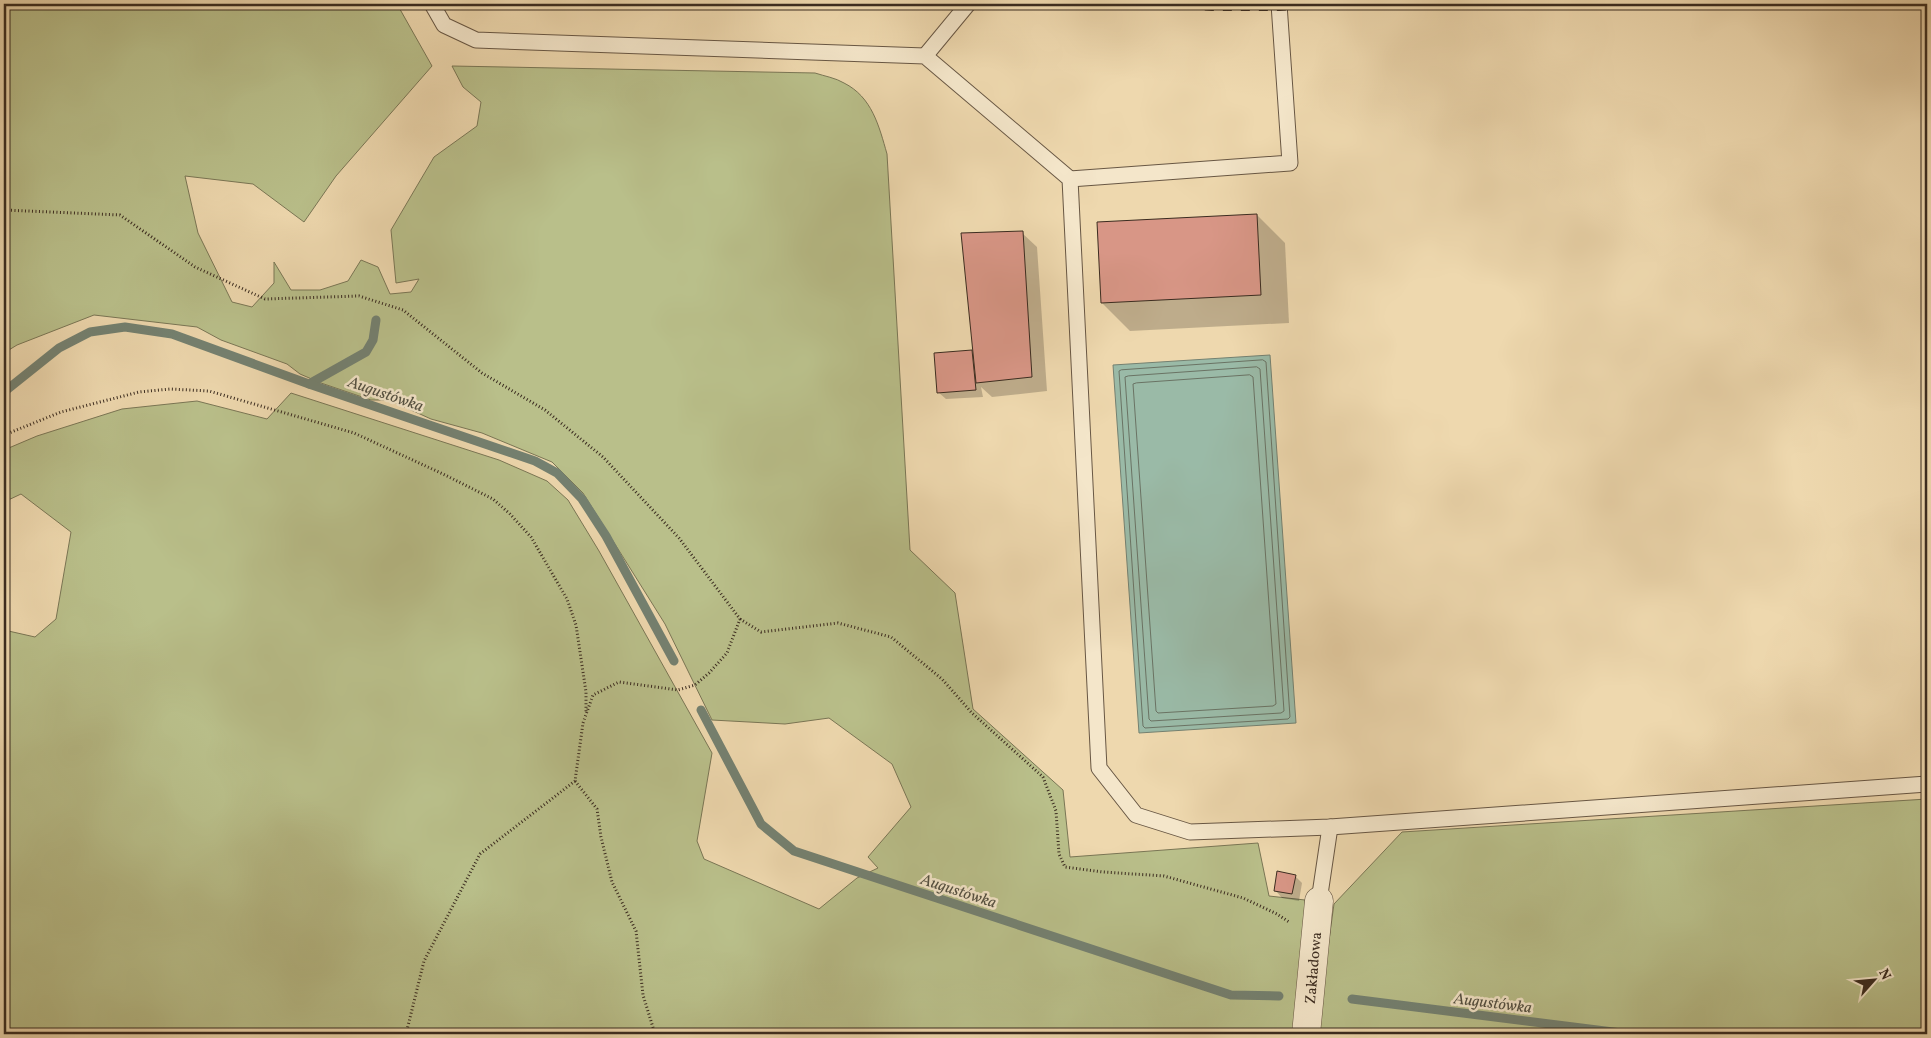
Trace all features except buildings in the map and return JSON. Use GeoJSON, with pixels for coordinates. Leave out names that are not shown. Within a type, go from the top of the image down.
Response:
{"type":"FeatureCollection","features":[{"type":"Feature","properties":{"kind":"street","name":"Zakładowa"},"geometry":{"type":"LineString","coordinates":[[1306,1034],[1319,901]]}},
{"type":"Feature","properties":{"kind":"lane"},"geometry":{"type":"LineString","coordinates":[[432,4],[444,25],[476,40],[924,56],[1070,178],[1290,163],[1279,4]]}},
{"type":"Feature","properties":{"kind":"lane"},"geometry":{"type":"LineString","coordinates":[[924,56],[968,4]]}},
{"type":"Feature","properties":{"kind":"lane"},"geometry":{"type":"LineString","coordinates":[[1070,178],[1099,768],[1136,815],[1190,832],[1330,827],[1927,784]]}},
{"type":"Feature","properties":{"kind":"lane"},"geometry":{"type":"LineString","coordinates":[[1319,901],[1330,827]]}},
{"type":"Feature","properties":{"kind":"path"},"geometry":{"type":"LineString","coordinates":[[4,210],[120,215],[195,267],[265,299],[360,296],[403,310],[482,373],[545,410],[603,456],[679,538],[740,619],[761,632],[838,623],[891,637],[942,678],[972,713],[1043,778],[1056,811],[1059,854],[1065,867],[1164,876],[1243,898],[1277,914],[1315,940]]}},
{"type":"Feature","properties":{"kind":"path"},"geometry":{"type":"LineString","coordinates":[[4,435],[61,412],[139,392],[170,389],[209,391],[354,433],[443,474],[493,499],[532,537],[567,599],[576,625],[586,692],[586,716]]}},
{"type":"Feature","properties":{"kind":"path"},"geometry":{"type":"LineString","coordinates":[[406,1034],[424,961],[480,854],[575,781],[586,716],[592,695],[619,682],[678,690],[695,685],[709,673],[727,652],[740,619]]}},
{"type":"Feature","properties":{"kind":"path"},"geometry":{"type":"LineString","coordinates":[[575,781],[597,809],[601,837],[612,882],[636,931],[643,995],[655,1034]]}},
{"type":"Feature","properties":{"kind":"green space"},"geometry":{"type":"Polygon","coordinates":[[[4,4],[397,4],[432,66],[336,176],[304,222],[253,184],[185,176],[198,233],[232,302],[252,307],[274,283],[274,262],[291,290],[320,290],[348,281],[361,260],[378,267],[390,294],[411,292],[419,279],[396,283],[391,230],[434,157],[477,126],[481,102],[463,87],[452,66],[815,73],[837,80],[854,89],[868,104],[873,113],[887,154],[910,550],[955,593],[973,709],[1063,790],[1070,857],[1258,843],[1269,896],[1305,900],[1300,1016],[1297,1034],[4,1034],[4,630],[35,637],[56,619],[71,532],[21,494],[4,502],[4,450],[37,436],[122,409],[197,401],[267,419],[291,393],[499,460],[547,481],[568,500],[599,551],[712,753],[697,841],[704,859],[819,909],[857,878],[878,868],[868,857],[911,807],[892,764],[829,718],[785,724],[712,720],[665,624],[583,493],[552,462],[482,433],[431,419],[389,400],[371,400],[321,383],[300,374],[287,364],[221,340],[197,327],[94,315],[17,345],[4,353],[4,4]]]}},
{"type":"Feature","properties":{"kind":"green space"},"geometry":{"type":"Polygon","coordinates":[[[1927,799],[1927,1034],[1316,1034],[1334,904],[1402,832],[1927,799]]]}},
{"type":"Feature","properties":{"kind":"water"},"geometry":{"type":"Polygon","coordinates":[[[1270,355],[1296,723],[1139,733],[1113,365],[1270,355]]]}},
{"type":"Feature","properties":{"kind":"waterway"},"geometry":{"type":"LineString","coordinates":[[309,384],[366,352],[373,340],[376,320]]}},
{"type":"Feature","properties":{"kind":"waterway","name":"Augustówka"},"geometry":{"type":"LineString","coordinates":[[4,392],[59,348],[90,332],[125,327],[172,334],[309,384],[535,461],[557,473],[582,499],[606,536],[674,661]]}},
{"type":"Feature","properties":{"kind":"waterway","name":"Augustówka"},"geometry":{"type":"LineString","coordinates":[[701,710],[761,824],[794,851],[1231,995],[1279,996]]}},
{"type":"Feature","properties":{"kind":"waterway","name":"Augustówka"},"geometry":{"type":"LineString","coordinates":[[1352,999],[1629,1034]]}},
{"type":"Feature","properties":{"kind":"railway"},"geometry":{"type":"LineString","coordinates":[[1133,4],[1212,9],[1279,9],[1363,4]]}}]}
